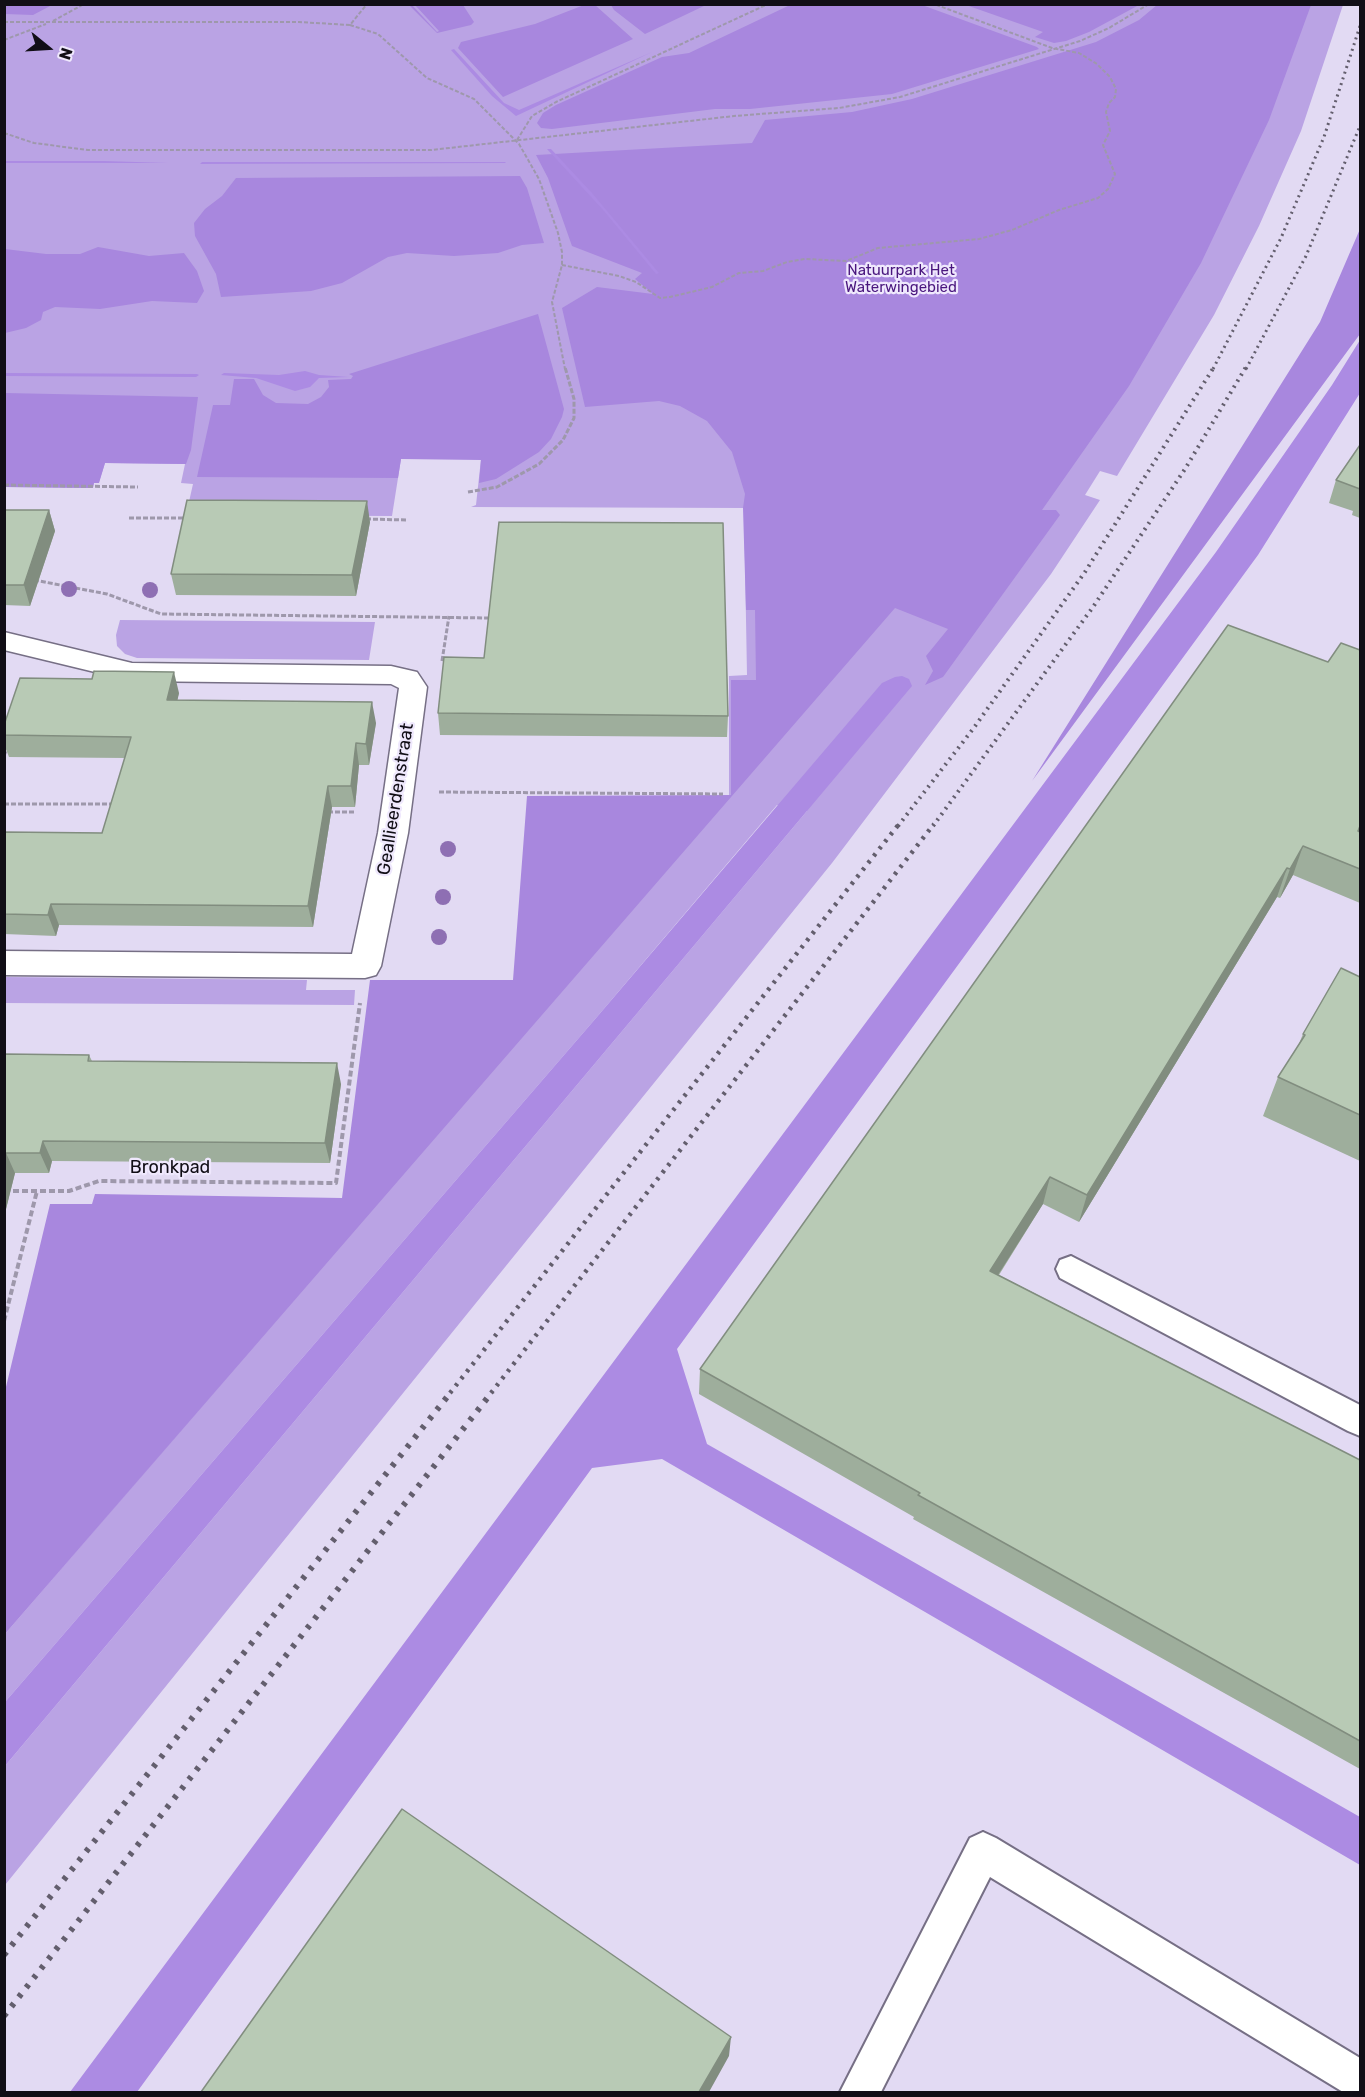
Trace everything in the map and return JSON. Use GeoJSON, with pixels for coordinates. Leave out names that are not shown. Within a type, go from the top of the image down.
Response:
{"type":"FeatureCollection","features":[{"type":"Feature","properties":{"kind":"street","name":"Geallieerdenstraat"},"geometry":{"type":"LineString","coordinates":[[4,641],[132,672],[380,674],[407,679],[413,687],[398,802],[365,966]]}},
{"type":"Feature","properties":{"kind":"street"},"geometry":{"type":"LineString","coordinates":[[4,963],[365,966]]}},
{"type":"Feature","properties":{"kind":"lane"},"geometry":{"type":"LineString","coordinates":[[1071,1269],[1360,1421]]}},
{"type":"Feature","properties":{"kind":"lane"},"geometry":{"type":"LineString","coordinates":[[860,2092],[983,1851],[1360,2080]]}},
{"type":"Feature","properties":{"kind":"path"},"geometry":{"type":"LineString","coordinates":[[4,40],[50,23],[84,4]]}},
{"type":"Feature","properties":{"kind":"path"},"geometry":{"type":"LineString","coordinates":[[350,25],[367,4]]}},
{"type":"Feature","properties":{"kind":"path"},"geometry":{"type":"LineString","coordinates":[[517,141],[532,116],[556,102],[768,4]]}},
{"type":"Feature","properties":{"kind":"path"},"geometry":{"type":"LineString","coordinates":[[562,265],[619,276],[636,282],[660,298],[670,297],[711,287],[739,273],[763,271],[787,262],[805,259],[846,261],[878,248],[979,239],[1012,230],[1059,210],[1098,198],[1108,189],[1115,174],[1103,144],[1110,131],[1106,112],[1108,103],[1115,97],[1116,89],[1110,76],[1097,64],[1079,53],[1058,49],[934,4]]}},
{"type":"Feature","properties":{"kind":"path"},"geometry":{"type":"LineString","coordinates":[[4,133],[52,146],[123,151],[431,150],[688,120],[862,105],[900,97],[1058,49],[1091,37],[1149,4]]}},
{"type":"Feature","properties":{"kind":"path"},"geometry":{"type":"LineString","coordinates":[[4,22],[299,22],[350,25],[378,34],[427,78],[474,99],[517,141],[539,179],[558,233],[562,265],[552,302],[576,408],[570,428],[550,454],[523,474],[497,487],[468,492]]}},
{"type":"Feature","properties":{"kind":"path"},"geometry":{"type":"LineString","coordinates":[[4,485],[138,487]]}},
{"type":"Feature","properties":{"kind":"path"},"geometry":{"type":"LineString","coordinates":[[129,518],[198,518]]}},
{"type":"Feature","properties":{"kind":"path"},"geometry":{"type":"LineString","coordinates":[[361,519],[407,520]]}},
{"type":"Feature","properties":{"kind":"path"},"geometry":{"type":"LineString","coordinates":[[28,580],[39,580],[107,594],[161,614],[503,618]]}},
{"type":"Feature","properties":{"kind":"path"},"geometry":{"type":"LineString","coordinates":[[441,670],[449,616]]}},
{"type":"Feature","properties":{"kind":"path"},"geometry":{"type":"LineString","coordinates":[[4,756],[11,734]]}},
{"type":"Feature","properties":{"kind":"path"},"geometry":{"type":"LineString","coordinates":[[327,812],[398,802],[723,794]]}},
{"type":"Feature","properties":{"kind":"path"},"geometry":{"type":"LineString","coordinates":[[4,804],[120,804]]}},
{"type":"Feature","properties":{"kind":"path","name":"Bronkpad"},"geometry":{"type":"LineString","coordinates":[[4,1191],[69,1191],[99,1181],[336,1184],[365,966]]}},
{"type":"Feature","properties":{"kind":"path"},"geometry":{"type":"LineString","coordinates":[[4,1321],[37,1191]]}},
{"type":"Feature","properties":{"kind":"green space"},"geometry":{"type":"Polygon","coordinates":[[[5,4],[52,5],[33,15],[5,14],[5,4]]]}},
{"type":"Feature","properties":{"kind":"green space","name":"Natuurpark Het Waterwingebied"},"geometry":{"type":"Polygon","coordinates":[[[5,5],[1343,5],[1301,131],[1259,226],[1214,315],[1117,476],[1100,471],[1085,495],[1100,500],[1051,574],[832,863],[5,1885],[5,1766],[807,811],[777,805],[5,1702],[5,1634],[729,795],[729,676],[747,675],[744,508],[471,507],[476,505],[481,459],[401,459],[392,516],[186,515],[193,484],[181,483],[185,464],[105,463],[99,482],[94,483],[92,488],[5,487],[5,5]]]}},
{"type":"Feature","properties":{"kind":"green space"},"geometry":{"type":"Polygon","coordinates":[[[409,5],[412,5],[437,32],[439,31],[415,5],[463,5],[474,22],[471,25],[437,33],[409,5]]]}},
{"type":"Feature","properties":{"kind":"green space"},"geometry":{"type":"Polygon","coordinates":[[[584,5],[595,5],[633,39],[503,97],[458,48],[461,42],[535,24],[584,5]]]}},
{"type":"Feature","properties":{"kind":"green space"},"geometry":{"type":"Polygon","coordinates":[[[611,5],[706,5],[645,34],[614,10],[611,5]]]}},
{"type":"Feature","properties":{"kind":"green space"},"geometry":{"type":"Polygon","coordinates":[[[790,5],[922,5],[1039,49],[892,94],[750,109],[715,109],[552,129],[541,128],[537,123],[543,113],[556,105],[662,57],[689,53],[790,5]]]}},
{"type":"Feature","properties":{"kind":"green space"},"geometry":{"type":"Polygon","coordinates":[[[966,5],[1139,5],[1089,32],[1054,43],[1035,37],[1043,32],[966,5]]]}},
{"type":"Feature","properties":{"kind":"green space"},"geometry":{"type":"Polygon","coordinates":[[[1157,5],[1311,5],[1269,120],[1201,263],[1129,386],[1042,510],[1056,510],[1060,515],[943,677],[925,685],[933,671],[926,656],[948,629],[895,608],[5,1634],[5,1391],[50,1204],[92,1204],[95,1194],[342,1198],[370,980],[513,980],[527,796],[731,795],[731,680],[756,680],[755,610],[746,610],[743,508],[745,494],[732,452],[707,421],[680,406],[659,401],[585,407],[562,308],[597,287],[653,294],[635,279],[642,273],[572,246],[548,178],[536,155],[752,143],[765,120],[852,112],[912,99],[1096,42],[1139,20],[1157,5]]]}},
{"type":"Feature","properties":{"kind":"green space"},"geometry":{"type":"Polygon","coordinates":[[[520,176],[527,188],[544,243],[522,245],[498,253],[454,256],[407,253],[388,257],[342,283],[311,291],[221,297],[216,274],[195,236],[194,223],[205,209],[222,196],[236,178],[520,176]]]}},
{"type":"Feature","properties":{"kind":"green space"},"geometry":{"type":"Polygon","coordinates":[[[1360,229],[1360,334],[1032,781],[1320,322],[1360,229]]]}},
{"type":"Feature","properties":{"kind":"green space"},"geometry":{"type":"Polygon","coordinates":[[[98,247],[149,256],[184,253],[197,271],[204,291],[197,303],[152,301],[100,309],[55,307],[43,312],[41,320],[26,328],[5,333],[5,249],[46,254],[80,254],[98,247]]]}},
{"type":"Feature","properties":{"kind":"green space"},"geometry":{"type":"Polygon","coordinates":[[[538,314],[564,409],[562,417],[551,439],[539,452],[496,479],[479,483],[481,460],[401,459],[398,478],[197,477],[213,405],[230,405],[234,379],[254,379],[263,395],[276,403],[308,404],[321,397],[329,387],[328,380],[351,379],[353,376],[349,374],[538,314]]]}},
{"type":"Feature","properties":{"kind":"green space"},"geometry":{"type":"Polygon","coordinates":[[[5,393],[198,397],[191,450],[186,464],[105,463],[99,483],[94,483],[93,488],[5,487],[5,393]]]}},
{"type":"Feature","properties":{"kind":"green space"},"geometry":{"type":"Polygon","coordinates":[[[120,620],[375,622],[369,660],[137,658],[125,654],[117,646],[116,635],[120,620]]]}},
{"type":"Feature","properties":{"kind":"green space"},"geometry":{"type":"Polygon","coordinates":[[[5,977],[307,980],[306,990],[355,990],[354,1005],[5,1003],[5,977]]]}},
{"type":"Feature","properties":{"kind":"shaded area"},"geometry":{"type":"Polygon","coordinates":[[[454,49],[504,103],[519,110],[652,52],[516,116],[492,96],[451,50],[454,49]]]}},
{"type":"Feature","properties":{"kind":"shaded area"},"geometry":{"type":"Polygon","coordinates":[[[547,149],[551,149],[592,193],[659,273],[656,274],[604,211],[547,149]]]}},
{"type":"Feature","properties":{"kind":"shaded area"},"geometry":{"type":"Polygon","coordinates":[[[5,161],[104,161],[168,163],[5,163],[5,161]]]}},
{"type":"Feature","properties":{"kind":"shaded area"},"geometry":{"type":"Polygon","coordinates":[[[202,162],[505,162],[506,163],[200,164],[202,162]]]}},
{"type":"Feature","properties":{"kind":"shaded area"},"geometry":{"type":"Polygon","coordinates":[[[1360,340],[1360,393],[1258,555],[677,1349],[707,1444],[1360,1817],[1360,1865],[662,1459],[592,1468],[137,2092],[70,2092],[1216,552],[1332,385],[1360,340]]]}},
{"type":"Feature","properties":{"kind":"shaded area"},"geometry":{"type":"Polygon","coordinates":[[[305,371],[319,375],[349,377],[319,378],[310,387],[295,391],[256,378],[221,375],[224,373],[279,375],[305,371]]]}},
{"type":"Feature","properties":{"kind":"shaded area"},"geometry":{"type":"Polygon","coordinates":[[[5,373],[199,375],[196,377],[5,376],[5,373]]]}},
{"type":"Feature","properties":{"kind":"shaded area"},"geometry":{"type":"Polygon","coordinates":[[[902,676],[909,679],[912,686],[5,1766],[5,1702],[882,683],[902,676]]]}},
{"type":"Feature","properties":{"kind":"building"},"geometry":{"type":"Polygon","coordinates":[[[1360,445],[1360,489],[1336,480],[1360,445]]]}},
{"type":"Feature","properties":{"kind":"building"},"geometry":{"type":"Polygon","coordinates":[[[187,500],[367,501],[352,575],[171,574],[187,500]]]}},
{"type":"Feature","properties":{"kind":"building"},"geometry":{"type":"Polygon","coordinates":[[[4,510],[49,510],[24,585],[4,585],[4,510]]]}},
{"type":"Feature","properties":{"kind":"building"},"geometry":{"type":"Polygon","coordinates":[[[499,522],[723,523],[728,716],[438,713],[444,657],[484,658],[499,522]]]}},
{"type":"Feature","properties":{"kind":"building"},"geometry":{"type":"Polygon","coordinates":[[[1228,625],[1328,662],[1341,643],[1360,650],[1360,826],[1358,831],[1360,832],[1360,869],[1303,846],[1290,869],[1287,868],[1087,1195],[1050,1177],[990,1271],[1360,1460],[1360,1741],[918,1495],[920,1493],[700,1369],[1228,625]]]}},
{"type":"Feature","properties":{"kind":"building"},"geometry":{"type":"Polygon","coordinates":[[[94,671],[174,672],[167,700],[372,702],[366,744],[356,743],[351,786],[328,786],[308,906],[51,904],[48,915],[4,914],[4,832],[102,833],[131,737],[4,735],[4,725],[20,678],[92,679],[94,671]]]}},
{"type":"Feature","properties":{"kind":"building"},"geometry":{"type":"Polygon","coordinates":[[[1341,968],[1360,977],[1360,1115],[1278,1077],[1305,1035],[1303,1034],[1341,968]]]}},
{"type":"Feature","properties":{"kind":"building"},"geometry":{"type":"Polygon","coordinates":[[[4,1054],[89,1055],[88,1061],[337,1063],[325,1143],[43,1141],[40,1153],[6,1153],[4,1159],[4,1054]]]}},
{"type":"Feature","properties":{"kind":"building"},"geometry":{"type":"Polygon","coordinates":[[[402,1809],[731,2037],[699,2092],[201,2092],[402,1809]]]}},
{"type":"Feature","properties":{"kind":"railway"},"geometry":{"type":"LineString","coordinates":[[1213,369],[1281,238],[1324,137],[1360,26]]}},
{"type":"Feature","properties":{"kind":"railway"},"geometry":{"type":"LineString","coordinates":[[1246,369],[1306,256],[1360,126]]}},
{"type":"Feature","properties":{"kind":"railway"},"geometry":{"type":"LineString","coordinates":[[898,826],[973,729],[1085,572],[1214,367]]}},
{"type":"Feature","properties":{"kind":"railway"},"geometry":{"type":"LineString","coordinates":[[933,826],[1093,607],[1185,469],[1246,367]]}},
{"type":"Feature","properties":{"kind":"railway"},"geometry":{"type":"LineString","coordinates":[[450,1393],[899,824]]}},
{"type":"Feature","properties":{"kind":"railway"},"geometry":{"type":"LineString","coordinates":[[491,1393],[934,824]]}},
{"type":"Feature","properties":{"kind":"railway"},"geometry":{"type":"LineString","coordinates":[[4,1955],[451,1392]]}},
{"type":"Feature","properties":{"kind":"railway"},"geometry":{"type":"LineString","coordinates":[[4,2016],[492,1392]]}}]}
